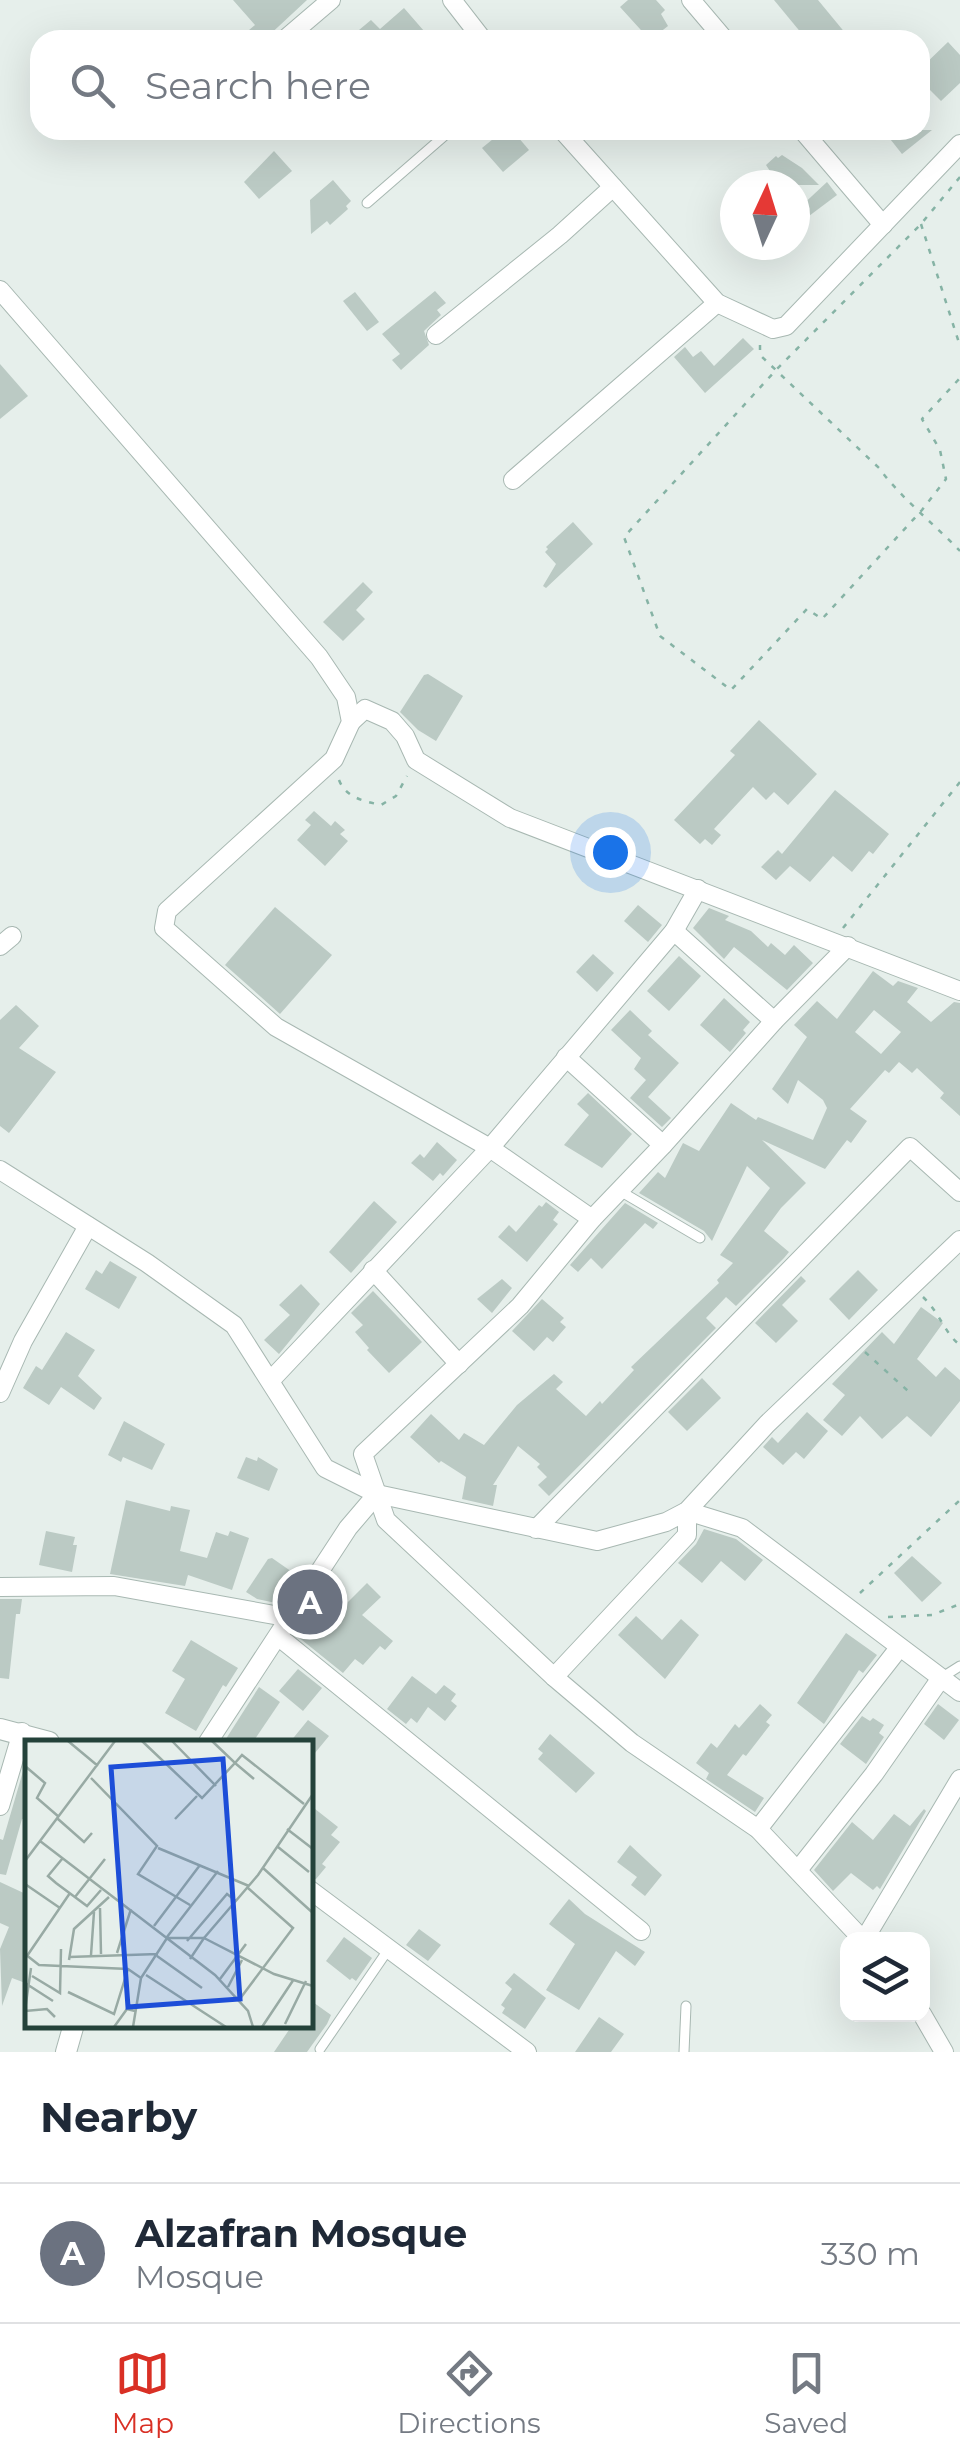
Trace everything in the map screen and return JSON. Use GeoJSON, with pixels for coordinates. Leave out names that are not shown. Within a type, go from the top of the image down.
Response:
{"type":"FeatureCollection","features":[{"type":"Feature","properties":{"kind":"street"},"geometry":{"type":"LineString","coordinates":[[296,30],[332,0]]}},
{"type":"Feature","properties":{"kind":"street"},"geometry":{"type":"LineString","coordinates":[[452,0],[475,30]]}},
{"type":"Feature","properties":{"kind":"street"},"geometry":{"type":"LineString","coordinates":[[692,0],[717,30]]}},
{"type":"Feature","properties":{"kind":"street"},"geometry":{"type":"LineString","coordinates":[[571,140],[717,303],[773,329],[786,326],[960,144]]}},
{"type":"Feature","properties":{"kind":"street"},"geometry":{"type":"LineString","coordinates":[[811,140],[883,225]]}},
{"type":"Feature","properties":{"kind":"street"},"geometry":{"type":"LineString","coordinates":[[436,335],[613,187]]}},
{"type":"Feature","properties":{"kind":"street"},"geometry":{"type":"LineString","coordinates":[[0,290],[319,657],[346,697],[351,722]]}},
{"type":"Feature","properties":{"kind":"street"},"geometry":{"type":"LineString","coordinates":[[512,480],[717,303]]}},
{"type":"Feature","properties":{"kind":"street"},"geometry":{"type":"LineString","coordinates":[[592,1219],[490,1148],[276,1027],[164,928],[167,911],[334,760],[351,722],[365,709],[380,713],[405,736],[416,760],[510,818],[960,991]]}},
{"type":"Feature","properties":{"kind":"street"},"geometry":{"type":"LineString","coordinates":[[271,1380],[490,1148],[674,931],[698,888]]}},
{"type":"Feature","properties":{"kind":"street"},"geometry":{"type":"LineString","coordinates":[[674,931],[774,1021]]}},
{"type":"Feature","properties":{"kind":"street"},"geometry":{"type":"LineString","coordinates":[[841,943],[664,1146],[592,1219],[520,1306],[364,1454],[386,1520],[554,1677],[632,1743],[758,1829],[856,1932]]}},
{"type":"Feature","properties":{"kind":"street"},"geometry":{"type":"LineString","coordinates":[[566,1057],[664,1146]]}},
{"type":"Feature","properties":{"kind":"street"},"geometry":{"type":"LineString","coordinates":[[536,1529],[910,1147],[960,1192]]}},
{"type":"Feature","properties":{"kind":"street"},"geometry":{"type":"LineString","coordinates":[[0,1170],[234,1325],[325,1468],[377,1494],[598,1540],[666,1522],[687,1510],[766,1424],[960,1240]]}},
{"type":"Feature","properties":{"kind":"street"},"geometry":{"type":"LineString","coordinates":[[0,1393],[22,1341],[88,1226]]}},
{"type":"Feature","properties":{"kind":"street"},"geometry":{"type":"LineString","coordinates":[[373,1270],[458,1364]]}},
{"type":"Feature","properties":{"kind":"street"},"geometry":{"type":"LineString","coordinates":[[209,1740],[348,1528],[377,1494]]}},
{"type":"Feature","properties":{"kind":"street"},"geometry":{"type":"LineString","coordinates":[[687,1510],[742,1528],[960,1692]]}},
{"type":"Feature","properties":{"kind":"street"},"geometry":{"type":"LineString","coordinates":[[554,1677],[687,1535],[687,1510]]}},
{"type":"Feature","properties":{"kind":"street"},"geometry":{"type":"LineString","coordinates":[[0,1587],[114,1586],[290,1618]]}},
{"type":"Feature","properties":{"kind":"street"},"geometry":{"type":"LineString","coordinates":[[278,1637],[641,1931]]}},
{"type":"Feature","properties":{"kind":"street"},"geometry":{"type":"LineString","coordinates":[[758,1829],[899,1648]]}},
{"type":"Feature","properties":{"kind":"street"},"geometry":{"type":"LineString","coordinates":[[798,1870],[874,1774],[941,1678]]}},
{"type":"Feature","properties":{"kind":"street"},"geometry":{"type":"LineString","coordinates":[[0,1729],[44,1740]]}},
{"type":"Feature","properties":{"kind":"street"},"geometry":{"type":"LineString","coordinates":[[0,1806],[22,1732]]}},
{"type":"Feature","properties":{"kind":"street"},"geometry":{"type":"LineString","coordinates":[[869,1932],[960,1780]]}},
{"type":"Feature","properties":{"kind":"street"},"geometry":{"type":"LineString","coordinates":[[312,1891],[527,2052]]}},
{"type":"Feature","properties":{"kind":"street"},"geometry":{"type":"LineString","coordinates":[[927,2022],[944,2052]]}},
{"type":"Feature","properties":{"kind":"street"},"geometry":{"type":"LineString","coordinates":[[66,2052],[73,2027]]}},
{"type":"Feature","properties":{"kind":"lane"},"geometry":{"type":"LineString","coordinates":[[367,203],[439,140]]}},
{"type":"Feature","properties":{"kind":"lane"},"geometry":{"type":"LineString","coordinates":[[620,1190],[700,1238]]}},
{"type":"Feature","properties":{"kind":"lane"},"geometry":{"type":"LineString","coordinates":[[941,1678],[960,1666]]}},
{"type":"Feature","properties":{"kind":"lane"},"geometry":{"type":"LineString","coordinates":[[320,2049],[389,1948]]}},
{"type":"Feature","properties":{"kind":"lane"},"geometry":{"type":"LineString","coordinates":[[684,2052],[686,2006]]}},
{"type":"Feature","properties":{"kind":"path"},"geometry":{"type":"LineString","coordinates":[[960,177],[921,224],[776,370],[624,537],[660,636],[731,690],[807,609],[822,619],[946,479],[940,450],[922,419],[960,378]]}},
{"type":"Feature","properties":{"kind":"path"},"geometry":{"type":"LineString","coordinates":[[921,224],[960,346]]}},
{"type":"Feature","properties":{"kind":"path"},"geometry":{"type":"LineString","coordinates":[[760,341],[760,355],[879,468],[893,487],[922,510],[960,552]]}},
{"type":"Feature","properties":{"kind":"path"},"geometry":{"type":"LineString","coordinates":[[334,760],[340,786],[355,799],[381,805],[396,796],[416,760]]}},
{"type":"Feature","properties":{"kind":"path"},"geometry":{"type":"LineString","coordinates":[[841,943],[960,782]]}},
{"type":"Feature","properties":{"kind":"path"},"geometry":{"type":"LineString","coordinates":[[911,1286],[946,1322],[950,1337],[960,1345]]}},
{"type":"Feature","properties":{"kind":"path"},"geometry":{"type":"LineString","coordinates":[[852,1341],[908,1392]]}},
{"type":"Feature","properties":{"kind":"path"},"geometry":{"type":"LineString","coordinates":[[844,1607],[960,1500]]}},
{"type":"Feature","properties":{"kind":"path"},"geometry":{"type":"LineString","coordinates":[[864,1622],[873,1616],[932,1615],[960,1604]]}},
{"type":"Feature","properties":{"kind":"building"},"geometry":{"type":"Polygon","coordinates":[[[233,0],[307,0],[275,30],[249,30],[255,25],[233,0]]]}},
{"type":"Feature","properties":{"kind":"building"},"geometry":{"type":"Polygon","coordinates":[[[628,0],[656,0],[665,10],[661,14],[668,26],[663,30],[641,30],[620,7],[628,0]]]}},
{"type":"Feature","properties":{"kind":"building"},"geometry":{"type":"Polygon","coordinates":[[[774,0],[818,0],[843,30],[799,30],[774,0]]]}},
{"type":"Feature","properties":{"kind":"building"},"geometry":{"type":"Polygon","coordinates":[[[404,8],[423,30],[359,30],[371,20],[380,29],[404,8]]]}},
{"type":"Feature","properties":{"kind":"building"},"geometry":{"type":"Polygon","coordinates":[[[948,42],[960,55],[960,83],[941,101],[930,90],[930,59],[948,42]]]}},
{"type":"Feature","properties":{"kind":"building"},"geometry":{"type":"Polygon","coordinates":[[[492,140],[520,140],[529,150],[503,172],[482,148],[492,140]]]}},
{"type":"Feature","properties":{"kind":"building"},"geometry":{"type":"Polygon","coordinates":[[[891,140],[920,140],[902,154],[891,140]]]}},
{"type":"Feature","properties":{"kind":"building"},"geometry":{"type":"Polygon","coordinates":[[[274,151],[292,171],[259,199],[244,182],[274,151]]]}},
{"type":"Feature","properties":{"kind":"building"},"geometry":{"type":"Polygon","coordinates":[[[782,155],[804,170],[769,170],[766,165],[782,155]]]}},
{"type":"Feature","properties":{"kind":"building"},"geometry":{"type":"Polygon","coordinates":[[[333,180],[351,201],[348,209],[330,225],[327,221],[311,234],[310,200],[333,180]]]}},
{"type":"Feature","properties":{"kind":"building"},"geometry":{"type":"Polygon","coordinates":[[[827,182],[837,195],[810,215],[810,198],[827,182]]]}},
{"type":"Feature","properties":{"kind":"building"},"geometry":{"type":"Polygon","coordinates":[[[435,291],[446,303],[437,310],[441,315],[424,331],[429,345],[401,370],[392,360],[400,354],[382,334],[435,291]]]}},
{"type":"Feature","properties":{"kind":"building"},"geometry":{"type":"Polygon","coordinates":[[[355,292],[379,322],[367,331],[343,301],[355,292]]]}},
{"type":"Feature","properties":{"kind":"building"},"geometry":{"type":"Polygon","coordinates":[[[743,338],[754,349],[705,393],[674,357],[685,347],[693,357],[701,351],[714,366],[743,338]]]}},
{"type":"Feature","properties":{"kind":"building"},"geometry":{"type":"Polygon","coordinates":[[[0,364],[28,396],[0,419],[0,364]]]}},
{"type":"Feature","properties":{"kind":"building"},"geometry":{"type":"Polygon","coordinates":[[[573,522],[593,544],[546,588],[543,586],[556,564],[545,552],[546,547],[573,522]]]}},
{"type":"Feature","properties":{"kind":"building"},"geometry":{"type":"Polygon","coordinates":[[[363,582],[373,592],[356,610],[365,619],[343,641],[323,622],[363,582]]]}},
{"type":"Feature","properties":{"kind":"building"},"geometry":{"type":"Polygon","coordinates":[[[428,674],[463,696],[436,741],[400,712],[428,674]]]}},
{"type":"Feature","properties":{"kind":"building"},"geometry":{"type":"Polygon","coordinates":[[[759,720],[817,774],[788,805],[774,792],[766,800],[753,787],[714,829],[721,835],[712,845],[705,839],[700,844],[674,820],[735,755],[730,751],[759,720]]]}},
{"type":"Feature","properties":{"kind":"building"},"geometry":{"type":"Polygon","coordinates":[[[835,790],[889,834],[852,872],[833,856],[810,882],[790,866],[776,880],[761,867],[778,850],[782,854],[835,790]]]}},
{"type":"Feature","properties":{"kind":"building"},"geometry":{"type":"Polygon","coordinates":[[[314,811],[331,826],[335,821],[345,830],[340,834],[348,841],[325,866],[297,840],[311,825],[305,820],[314,811]]]}},
{"type":"Feature","properties":{"kind":"building"},"geometry":{"type":"Polygon","coordinates":[[[638,905],[662,925],[648,942],[624,921],[638,905]]]}},
{"type":"Feature","properties":{"kind":"building"},"geometry":{"type":"Polygon","coordinates":[[[275,907],[332,955],[280,1014],[225,965],[275,907]]]}},
{"type":"Feature","properties":{"kind":"building"},"geometry":{"type":"Polygon","coordinates":[[[709,908],[729,916],[725,920],[751,931],[768,947],[771,943],[785,955],[794,945],[813,963],[787,990],[734,947],[724,959],[693,928],[709,908]]]}},
{"type":"Feature","properties":{"kind":"building"},"geometry":{"type":"Polygon","coordinates":[[[593,954],[614,973],[597,992],[576,972],[593,954]]]}},
{"type":"Feature","properties":{"kind":"building"},"geometry":{"type":"Polygon","coordinates":[[[679,956],[701,976],[669,1011],[647,991],[679,956]]]}},
{"type":"Feature","properties":{"kind":"building"},"geometry":{"type":"Polygon","coordinates":[[[873,971],[893,986],[898,981],[918,988],[907,1002],[931,1022],[954,1002],[960,1003],[960,1116],[940,1098],[944,1093],[917,1068],[912,1073],[899,1062],[889,1073],[885,1070],[850,1109],[867,1121],[825,1169],[762,1140],[806,1183],[764,1231],[789,1252],[784,1258],[736,1306],[726,1297],[706,1318],[716,1328],[549,1496],[538,1485],[547,1477],[537,1467],[540,1464],[518,1446],[493,1485],[497,1485],[493,1506],[462,1499],[466,1477],[439,1463],[410,1437],[431,1414],[459,1440],[464,1433],[484,1445],[517,1405],[554,1374],[563,1382],[556,1389],[586,1416],[600,1401],[602,1404],[634,1370],[631,1367],[719,1283],[717,1280],[733,1263],[720,1255],[770,1188],[747,1166],[712,1241],[704,1231],[639,1193],[658,1172],[665,1178],[683,1143],[699,1151],[731,1103],[756,1120],[758,1117],[813,1140],[827,1108],[823,1100],[798,1080],[788,1104],[772,1089],[807,1037],[794,1025],[817,1001],[837,1019],[873,971]],[[874,1010],[855,1032],[881,1054],[901,1032],[874,1010]]]}},
{"type":"Feature","properties":{"kind":"building"},"geometry":{"type":"Polygon","coordinates":[[[724,998],[750,1022],[730,1052],[700,1025],[724,998]]]}},
{"type":"Feature","properties":{"kind":"building"},"geometry":{"type":"Polygon","coordinates":[[[16,1005],[39,1026],[19,1048],[56,1072],[9,1133],[0,1126],[0,1020],[16,1005]]]}},
{"type":"Feature","properties":{"kind":"building"},"geometry":{"type":"Polygon","coordinates":[[[630,1010],[652,1031],[648,1035],[679,1063],[648,1097],[671,1118],[662,1127],[630,1098],[646,1080],[634,1069],[641,1058],[611,1030],[630,1010]]]}},
{"type":"Feature","properties":{"kind":"building"},"geometry":{"type":"Polygon","coordinates":[[[588,1093],[632,1134],[602,1168],[564,1145],[589,1115],[577,1104],[588,1093]]]}},
{"type":"Feature","properties":{"kind":"building"},"geometry":{"type":"Polygon","coordinates":[[[437,1142],[457,1160],[433,1181],[411,1163],[420,1154],[424,1158],[437,1142]]]}},
{"type":"Feature","properties":{"kind":"building"},"geometry":{"type":"Polygon","coordinates":[[[374,1201],[397,1222],[351,1273],[329,1252],[374,1201]]]}},
{"type":"Feature","properties":{"kind":"building"},"geometry":{"type":"Polygon","coordinates":[[[546,1202],[559,1212],[553,1220],[558,1224],[527,1262],[498,1237],[509,1225],[516,1232],[546,1202]]]}},
{"type":"Feature","properties":{"kind":"building"},"geometry":{"type":"Polygon","coordinates":[[[625,1203],[658,1223],[653,1229],[645,1223],[602,1269],[591,1258],[578,1272],[570,1265],[625,1203]]]}},
{"type":"Feature","properties":{"kind":"building"},"geometry":{"type":"Polygon","coordinates":[[[110,1261],[137,1277],[119,1309],[85,1289],[96,1270],[102,1274],[110,1261]]]}},
{"type":"Feature","properties":{"kind":"building"},"geometry":{"type":"Polygon","coordinates":[[[858,1270],[878,1290],[849,1320],[829,1299],[858,1270]]]}},
{"type":"Feature","properties":{"kind":"building"},"geometry":{"type":"Polygon","coordinates":[[[801,1276],[806,1281],[782,1305],[798,1321],[776,1343],[755,1323],[801,1276]]]}},
{"type":"Feature","properties":{"kind":"building"},"geometry":{"type":"Polygon","coordinates":[[[502,1279],[512,1288],[492,1313],[477,1299],[502,1279]]]}},
{"type":"Feature","properties":{"kind":"building"},"geometry":{"type":"Polygon","coordinates":[[[301,1284],[320,1304],[279,1354],[264,1340],[290,1315],[279,1305],[301,1284]]]}},
{"type":"Feature","properties":{"kind":"building"},"geometry":{"type":"Polygon","coordinates":[[[373,1291],[422,1342],[389,1373],[355,1332],[363,1325],[351,1313],[373,1291]]]}},
{"type":"Feature","properties":{"kind":"building"},"geometry":{"type":"Polygon","coordinates":[[[542,1299],[564,1318],[560,1322],[566,1327],[553,1342],[547,1337],[534,1351],[512,1331],[542,1299]]]}},
{"type":"Feature","properties":{"kind":"building"},"geometry":{"type":"Polygon","coordinates":[[[921,1307],[943,1323],[917,1359],[936,1377],[945,1367],[960,1380],[960,1401],[931,1437],[907,1416],[882,1439],[860,1416],[842,1436],[823,1420],[845,1395],[832,1384],[882,1332],[894,1344],[921,1307]]]}},
{"type":"Feature","properties":{"kind":"building"},"geometry":{"type":"Polygon","coordinates":[[[66,1332],[95,1350],[78,1376],[102,1398],[94,1410],[61,1387],[49,1405],[23,1388],[36,1366],[42,1370],[66,1332]]]}},
{"type":"Feature","properties":{"kind":"building"},"geometry":{"type":"Polygon","coordinates":[[[702,1378],[721,1398],[687,1431],[668,1412],[702,1378]]]}},
{"type":"Feature","properties":{"kind":"building"},"geometry":{"type":"Polygon","coordinates":[[[807,1412],[828,1431],[804,1459],[796,1452],[783,1465],[763,1447],[772,1437],[778,1443],[807,1412]]]}},
{"type":"Feature","properties":{"kind":"building"},"geometry":{"type":"Polygon","coordinates":[[[124,1421],[165,1444],[152,1470],[108,1455],[124,1421]]]}},
{"type":"Feature","properties":{"kind":"building"},"geometry":{"type":"Polygon","coordinates":[[[246,1457],[257,1461],[258,1457],[278,1469],[269,1491],[237,1478],[246,1457]]]}},
{"type":"Feature","properties":{"kind":"building"},"geometry":{"type":"Polygon","coordinates":[[[126,1500],[170,1511],[171,1506],[190,1510],[180,1551],[207,1558],[216,1532],[228,1536],[230,1531],[249,1538],[232,1590],[188,1575],[185,1586],[110,1574],[126,1500]]]}},
{"type":"Feature","properties":{"kind":"building"},"geometry":{"type":"Polygon","coordinates":[[[704,1529],[736,1539],[763,1560],[745,1581],[721,1561],[702,1583],[678,1563],[704,1529]]]}},
{"type":"Feature","properties":{"kind":"building"},"geometry":{"type":"Polygon","coordinates":[[[46,1531],[75,1537],[72,1572],[39,1565],[46,1531]]]}},
{"type":"Feature","properties":{"kind":"building"},"geometry":{"type":"Polygon","coordinates":[[[912,1556],[942,1583],[922,1602],[894,1573],[912,1556]]]}},
{"type":"Feature","properties":{"kind":"building"},"geometry":{"type":"Polygon","coordinates":[[[272,1558],[295,1574],[276,1603],[246,1592],[272,1558]]]}},
{"type":"Feature","properties":{"kind":"building"},"geometry":{"type":"Polygon","coordinates":[[[367,1583],[381,1597],[362,1615],[393,1641],[385,1650],[380,1646],[363,1665],[355,1659],[343,1673],[297,1636],[298,1628],[331,1587],[348,1602],[367,1583]]]}},
{"type":"Feature","properties":{"kind":"building"},"geometry":{"type":"Polygon","coordinates":[[[0,1599],[22,1599],[20,1614],[16,1614],[9,1679],[0,1678],[0,1599]]]}},
{"type":"Feature","properties":{"kind":"building"},"geometry":{"type":"Polygon","coordinates":[[[636,1616],[662,1640],[681,1619],[699,1635],[665,1679],[618,1635],[636,1616]]]}},
{"type":"Feature","properties":{"kind":"building"},"geometry":{"type":"Polygon","coordinates":[[[846,1633],[877,1655],[863,1673],[859,1670],[824,1724],[797,1703],[846,1633]]]}},
{"type":"Feature","properties":{"kind":"building"},"geometry":{"type":"Polygon","coordinates":[[[191,1640],[238,1668],[226,1687],[223,1685],[196,1731],[165,1713],[185,1679],[172,1671],[191,1640]]]}},
{"type":"Feature","properties":{"kind":"building"},"geometry":{"type":"Polygon","coordinates":[[[298,1669],[322,1688],[303,1711],[279,1691],[298,1669]]]}},
{"type":"Feature","properties":{"kind":"building"},"geometry":{"type":"Polygon","coordinates":[[[412,1676],[436,1694],[444,1685],[456,1694],[451,1701],[457,1706],[445,1721],[428,1707],[417,1723],[411,1718],[406,1724],[387,1709],[412,1676]]]}},
{"type":"Feature","properties":{"kind":"building"},"geometry":{"type":"Polygon","coordinates":[[[259,1687],[280,1702],[254,1740],[225,1740],[259,1687]]]}},
{"type":"Feature","properties":{"kind":"building"},"geometry":{"type":"Polygon","coordinates":[[[760,1704],[772,1715],[766,1722],[770,1725],[727,1775],[764,1798],[755,1812],[706,1779],[709,1773],[696,1763],[711,1743],[717,1748],[735,1724],[739,1728],[760,1704]]]}},
{"type":"Feature","properties":{"kind":"building"},"geometry":{"type":"Polygon","coordinates":[[[938,1704],[959,1720],[944,1740],[924,1724],[938,1704]]]}},
{"type":"Feature","properties":{"kind":"building"},"geometry":{"type":"Polygon","coordinates":[[[862,1716],[884,1725],[879,1733],[884,1737],[866,1764],[840,1744],[862,1716]]]}},
{"type":"Feature","properties":{"kind":"building"},"geometry":{"type":"Polygon","coordinates":[[[308,1720],[329,1736],[312,1757],[312,1740],[292,1740],[308,1720]]]}},
{"type":"Feature","properties":{"kind":"building"},"geometry":{"type":"Polygon","coordinates":[[[550,1734],[595,1773],[576,1793],[538,1759],[543,1753],[538,1749],[550,1734]]]}},
{"type":"Feature","properties":{"kind":"building"},"geometry":{"type":"Polygon","coordinates":[[[25,1764],[25,1820],[22,1819],[6,1875],[0,1874],[0,1839],[3,1840],[25,1764]]]}},
{"type":"Feature","properties":{"kind":"building"},"geometry":{"type":"Polygon","coordinates":[[[312,1807],[338,1827],[331,1835],[340,1842],[322,1864],[326,1867],[316,1879],[312,1878],[312,1807]]]}},
{"type":"Feature","properties":{"kind":"building"},"geometry":{"type":"Polygon","coordinates":[[[924,1809],[880,1889],[877,1886],[873,1890],[851,1873],[833,1891],[814,1870],[852,1822],[873,1840],[894,1814],[910,1826],[924,1809]]]}},
{"type":"Feature","properties":{"kind":"building"},"geometry":{"type":"Polygon","coordinates":[[[630,1845],[662,1875],[645,1896],[631,1885],[637,1877],[617,1862],[630,1845]]]}},
{"type":"Feature","properties":{"kind":"building"},"geometry":{"type":"Polygon","coordinates":[[[0,1882],[25,1894],[25,1983],[12,1978],[2,2006],[0,1949],[9,1927],[0,1923],[0,1882]]]}},
{"type":"Feature","properties":{"kind":"building"},"geometry":{"type":"Polygon","coordinates":[[[569,1899],[585,1914],[645,1952],[635,1966],[616,1951],[579,2010],[546,1990],[575,1944],[549,1924],[569,1899]]]}},
{"type":"Feature","properties":{"kind":"building"},"geometry":{"type":"Polygon","coordinates":[[[419,1929],[441,1945],[428,1961],[406,1945],[419,1929]]]}},
{"type":"Feature","properties":{"kind":"building"},"geometry":{"type":"Polygon","coordinates":[[[344,1937],[372,1958],[356,1981],[326,1961],[344,1937]]]}},
{"type":"Feature","properties":{"kind":"building"},"geometry":{"type":"Polygon","coordinates":[[[514,1973],[546,1998],[525,2029],[502,2013],[505,2008],[501,2005],[512,1989],[505,1983],[514,1973]]]}},
{"type":"Feature","properties":{"kind":"building"},"geometry":{"type":"Polygon","coordinates":[[[312,2001],[331,2015],[307,2052],[274,2052],[291,2027],[312,2027],[312,2001]]]}},
{"type":"Feature","properties":{"kind":"building"},"geometry":{"type":"Polygon","coordinates":[[[599,2017],[624,2034],[611,2052],[575,2052],[599,2017]]]}},
{"type":"Feature","properties":{"kind":"place","name":"Alzafran Mosque"},"geometry":{"type":"Point","coordinates":[310,1602]}}]}
